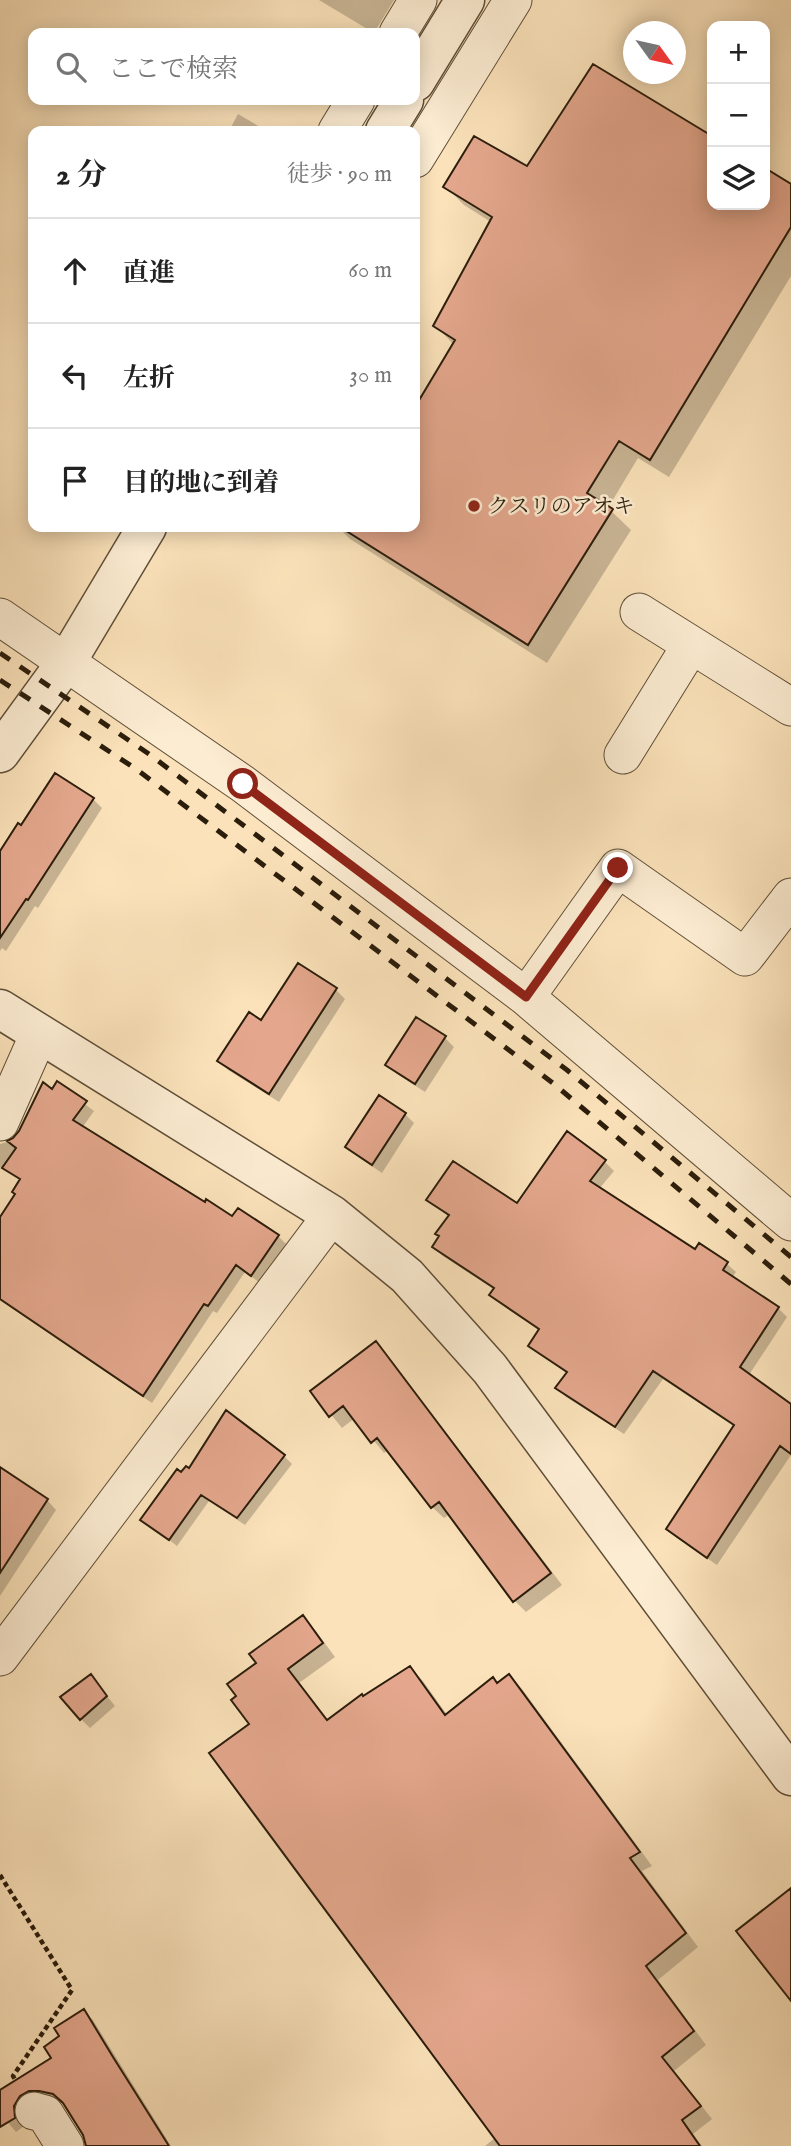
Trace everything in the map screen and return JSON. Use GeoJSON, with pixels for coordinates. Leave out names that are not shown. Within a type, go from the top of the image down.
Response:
{"type":"FeatureCollection","features":[{"type":"Feature","properties":{"kind":"street"},"geometry":{"type":"LineString","coordinates":[[401,28],[418,0]]}},
{"type":"Feature","properties":{"kind":"street"},"geometry":{"type":"LineString","coordinates":[[420,74],[465,0]]}},
{"type":"Feature","properties":{"kind":"street"},"geometry":{"type":"LineString","coordinates":[[420,151],[513,0]]}},
{"type":"Feature","properties":{"kind":"street"},"geometry":{"type":"LineString","coordinates":[[340,126],[353,105]]}},
{"type":"Feature","properties":{"kind":"street"},"geometry":{"type":"LineString","coordinates":[[387,126],[401,105]]}},
{"type":"Feature","properties":{"kind":"street"},"geometry":{"type":"LineString","coordinates":[[0,753],[67,661],[144,532]]}},
{"type":"Feature","properties":{"kind":"street"},"geometry":{"type":"LineString","coordinates":[[639,612],[791,707]]}},
{"type":"Feature","properties":{"kind":"street"},"geometry":{"type":"LineString","coordinates":[[0,617],[254,792],[526,997],[791,1222]]}},
{"type":"Feature","properties":{"kind":"street"},"geometry":{"type":"LineString","coordinates":[[623,755],[691,645]]}},
{"type":"Feature","properties":{"kind":"street"},"geometry":{"type":"LineString","coordinates":[[526,997],[618,868],[745,957],[791,897]]}},
{"type":"Feature","properties":{"kind":"street"},"geometry":{"type":"LineString","coordinates":[[0,1009],[332,1215],[407,1276],[490,1369],[791,1776]]}},
{"type":"Feature","properties":{"kind":"street"},"geometry":{"type":"LineString","coordinates":[[0,1122],[39,1034]]}},
{"type":"Feature","properties":{"kind":"street"},"geometry":{"type":"LineString","coordinates":[[0,1657],[332,1215]]}},
{"type":"Feature","properties":{"kind":"street"},"geometry":{"type":"LineString","coordinates":[[34,2111],[45,2114],[65,2146]]}},
{"type":"Feature","properties":{"kind":"path"},"geometry":{"type":"LineString","coordinates":[[0,1874],[72,1990],[13,2076],[34,2111]]}},
{"type":"Feature","properties":{"kind":"building"},"geometry":{"type":"Polygon","coordinates":[[[593,64],[707,133],[707,210],[770,210],[770,171],[791,184],[791,227],[650,460],[619,441],[587,493],[613,509],[528,645],[348,532],[420,532],[420,399],[455,340],[433,326],[492,217],[443,187],[474,136],[527,166],[593,64]]]}},
{"type":"Feature","properties":{"kind":"building"},"geometry":{"type":"Polygon","coordinates":[[[55,773],[94,798],[0,938],[0,851],[18,823],[21,825],[55,773]]]}},
{"type":"Feature","properties":{"kind":"building"},"geometry":{"type":"Polygon","coordinates":[[[298,963],[337,988],[269,1094],[217,1061],[249,1012],[261,1020],[298,963]]]}},
{"type":"Feature","properties":{"kind":"building"},"geometry":{"type":"Polygon","coordinates":[[[416,1017],[446,1036],[415,1084],[385,1065],[416,1017]]]}},
{"type":"Feature","properties":{"kind":"building"},"geometry":{"type":"Polygon","coordinates":[[[57,1081],[87,1101],[73,1120],[205,1202],[206,1199],[232,1216],[238,1208],[279,1235],[251,1276],[236,1265],[208,1306],[204,1304],[143,1396],[0,1299],[0,1217],[15,1194],[12,1192],[20,1179],[2,1168],[16,1148],[7,1141],[19,1131],[43,1082],[52,1089],[57,1081]]]}},
{"type":"Feature","properties":{"kind":"building"},"geometry":{"type":"Polygon","coordinates":[[[379,1095],[406,1113],[372,1165],[345,1147],[379,1095]]]}},
{"type":"Feature","properties":{"kind":"building"},"geometry":{"type":"Polygon","coordinates":[[[567,1131],[606,1160],[590,1181],[695,1249],[699,1243],[728,1262],[723,1270],[779,1307],[740,1367],[791,1404],[791,1454],[780,1446],[707,1558],[666,1529],[734,1425],[653,1371],[615,1427],[555,1388],[567,1372],[528,1346],[539,1329],[489,1295],[494,1288],[432,1247],[439,1236],[435,1234],[449,1215],[426,1200],[453,1161],[517,1203],[567,1131]]]}},
{"type":"Feature","properties":{"kind":"building"},"geometry":{"type":"Polygon","coordinates":[[[376,1341],[551,1573],[513,1602],[439,1502],[431,1508],[377,1438],[371,1443],[343,1406],[329,1417],[310,1391],[376,1341]]]}},
{"type":"Feature","properties":{"kind":"building"},"geometry":{"type":"Polygon","coordinates":[[[226,1410],[285,1455],[237,1518],[201,1495],[169,1540],[140,1520],[177,1469],[181,1472],[186,1466],[189,1468],[226,1410]]]}},
{"type":"Feature","properties":{"kind":"building"},"geometry":{"type":"Polygon","coordinates":[[[0,1467],[48,1499],[0,1573],[0,1467]]]}},
{"type":"Feature","properties":{"kind":"building"},"geometry":{"type":"Polygon","coordinates":[[[303,1615],[323,1643],[288,1669],[327,1720],[362,1694],[363,1696],[410,1666],[445,1715],[493,1677],[497,1683],[509,1674],[640,1852],[630,1858],[686,1933],[646,1966],[694,2031],[662,2057],[701,2106],[682,2120],[700,2146],[500,2146],[209,1753],[249,1724],[231,1700],[236,1696],[227,1684],[256,1663],[249,1654],[303,1615]]]}},
{"type":"Feature","properties":{"kind":"building"},"geometry":{"type":"Polygon","coordinates":[[[91,1674],[107,1696],[80,1720],[60,1697],[91,1674]]]}},
{"type":"Feature","properties":{"kind":"building"},"geometry":{"type":"Polygon","coordinates":[[[791,1888],[791,2001],[736,1931],[791,1888]]]}},
{"type":"Feature","properties":{"kind":"building"},"geometry":{"type":"Polygon","coordinates":[[[84,2009],[169,2146],[86,2146],[83,2135],[63,2103],[53,2094],[39,2091],[29,2091],[20,2096],[14,2106],[15,2118],[0,2127],[0,2090],[51,2058],[44,2047],[59,2036],[54,2028],[84,2009]]]}},
{"type":"Feature","properties":{"kind":"railway"},"geometry":{"type":"LineString","coordinates":[[0,653],[149,754],[567,1070],[791,1257]]}},
{"type":"Feature","properties":{"kind":"railway"},"geometry":{"type":"LineString","coordinates":[[0,680],[136,769],[554,1084],[791,1284]]}},
{"type":"Feature","properties":{"kind":"place","name":"クスリのアオキ"},"geometry":{"type":"Point","coordinates":[474,506]}},
{"type":"Feature","properties":{"kind":"route"},"geometry":{"type":"LineString","coordinates":[[243,784],[526,997],[618,868]]}}]}
